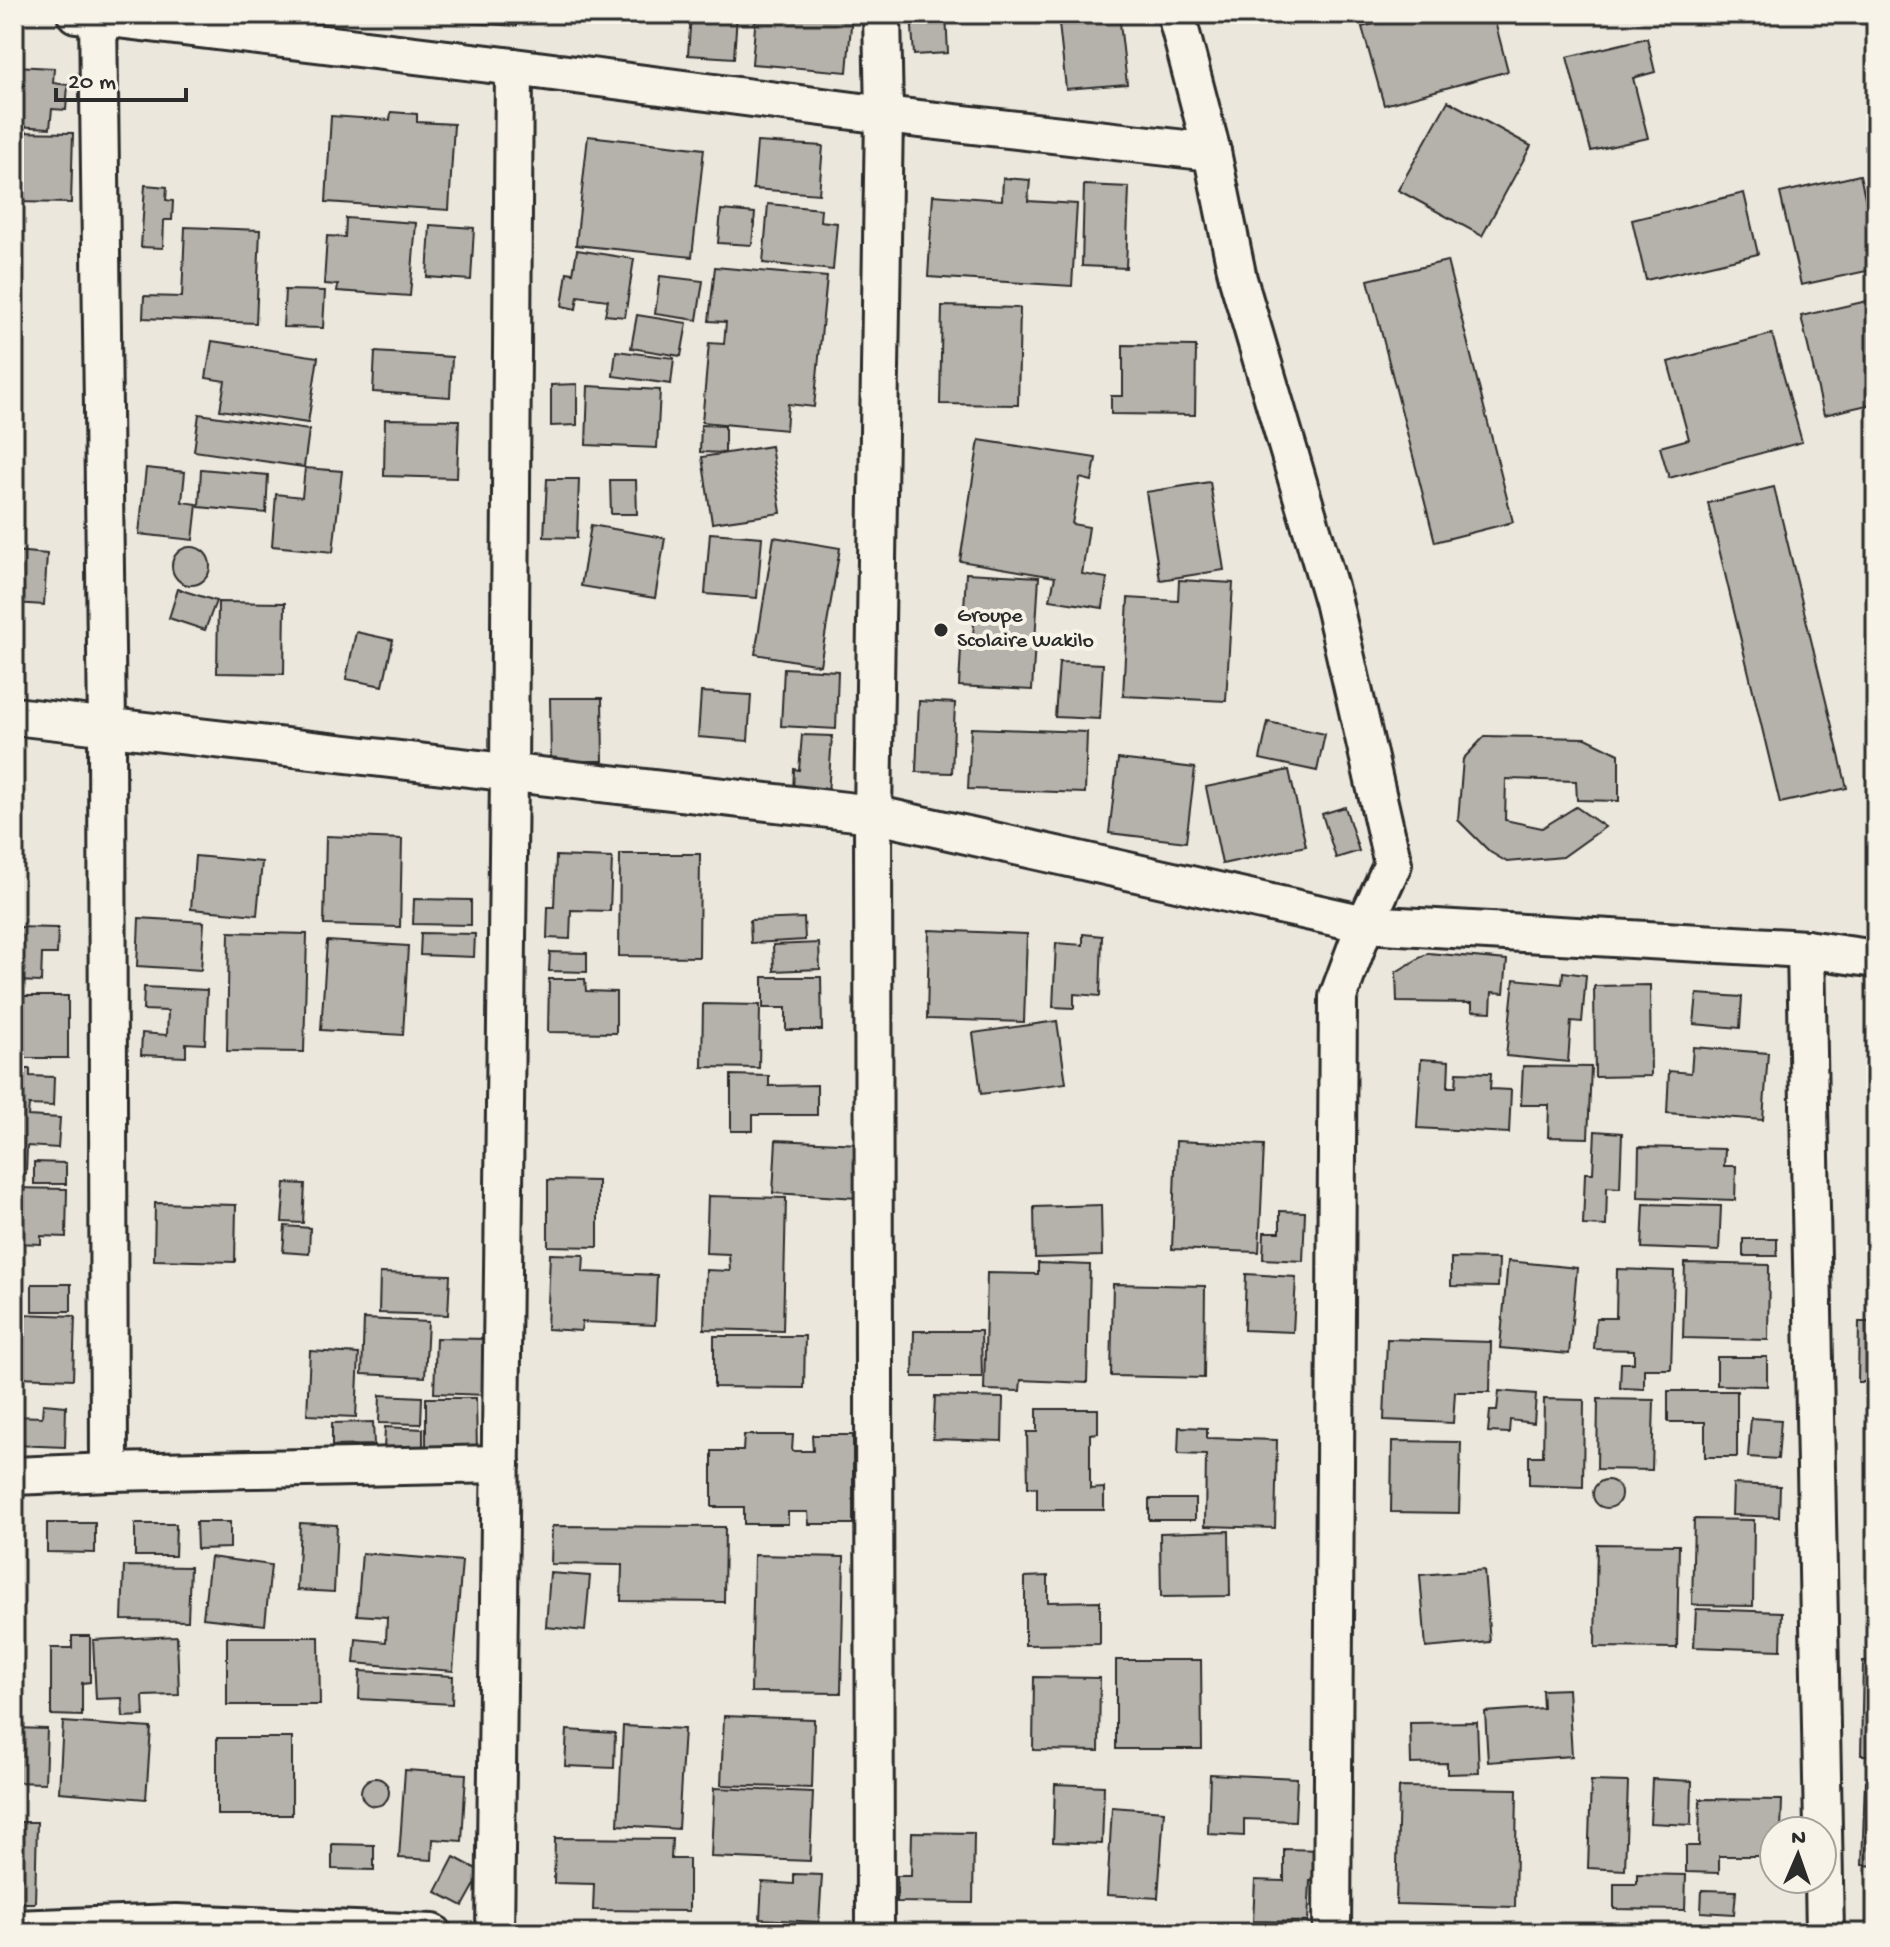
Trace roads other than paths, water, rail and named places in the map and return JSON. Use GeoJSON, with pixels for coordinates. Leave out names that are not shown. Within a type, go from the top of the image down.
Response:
{"type":"FeatureCollection","features":[{"type":"Feature","properties":{"kind":"street"},"geometry":{"type":"LineString","coordinates":[[875,1933],[873,814],[884,115],[882,14]]}},
{"type":"Feature","properties":{"kind":"street"},"geometry":{"type":"LineString","coordinates":[[1176,14],[1212,152],[1238,279],[1333,601],[1393,864],[1365,924],[1338,997],[1332,1933]]}},
{"type":"Feature","properties":{"kind":"street"},"geometry":{"type":"LineString","coordinates":[[109,1472],[107,727],[90,15],[884,115],[1212,152]]}},
{"type":"Feature","properties":{"kind":"street"},"geometry":{"type":"LineString","coordinates":[[495,1933],[514,67]]}},
{"type":"Feature","properties":{"kind":"street"},"geometry":{"type":"LineString","coordinates":[[14,716],[873,814],[1365,924],[1806,949],[1876,959]]}},
{"type":"Feature","properties":{"kind":"street"},"geometry":{"type":"LineString","coordinates":[[1806,949],[1825,1933]]}},
{"type":"Feature","properties":{"kind":"street"},"geometry":{"type":"LineString","coordinates":[[14,1476],[501,1464]]}},
{"type":"Feature","properties":{"kind":"street"},"geometry":{"type":"LineString","coordinates":[[14,1929],[176,1928],[433,1933]]}},
{"type":"Feature","properties":{"kind":"place","name":"Groupe Scolaire Wakilo"},"geometry":{"type":"Point","coordinates":[941,630]}}]}
